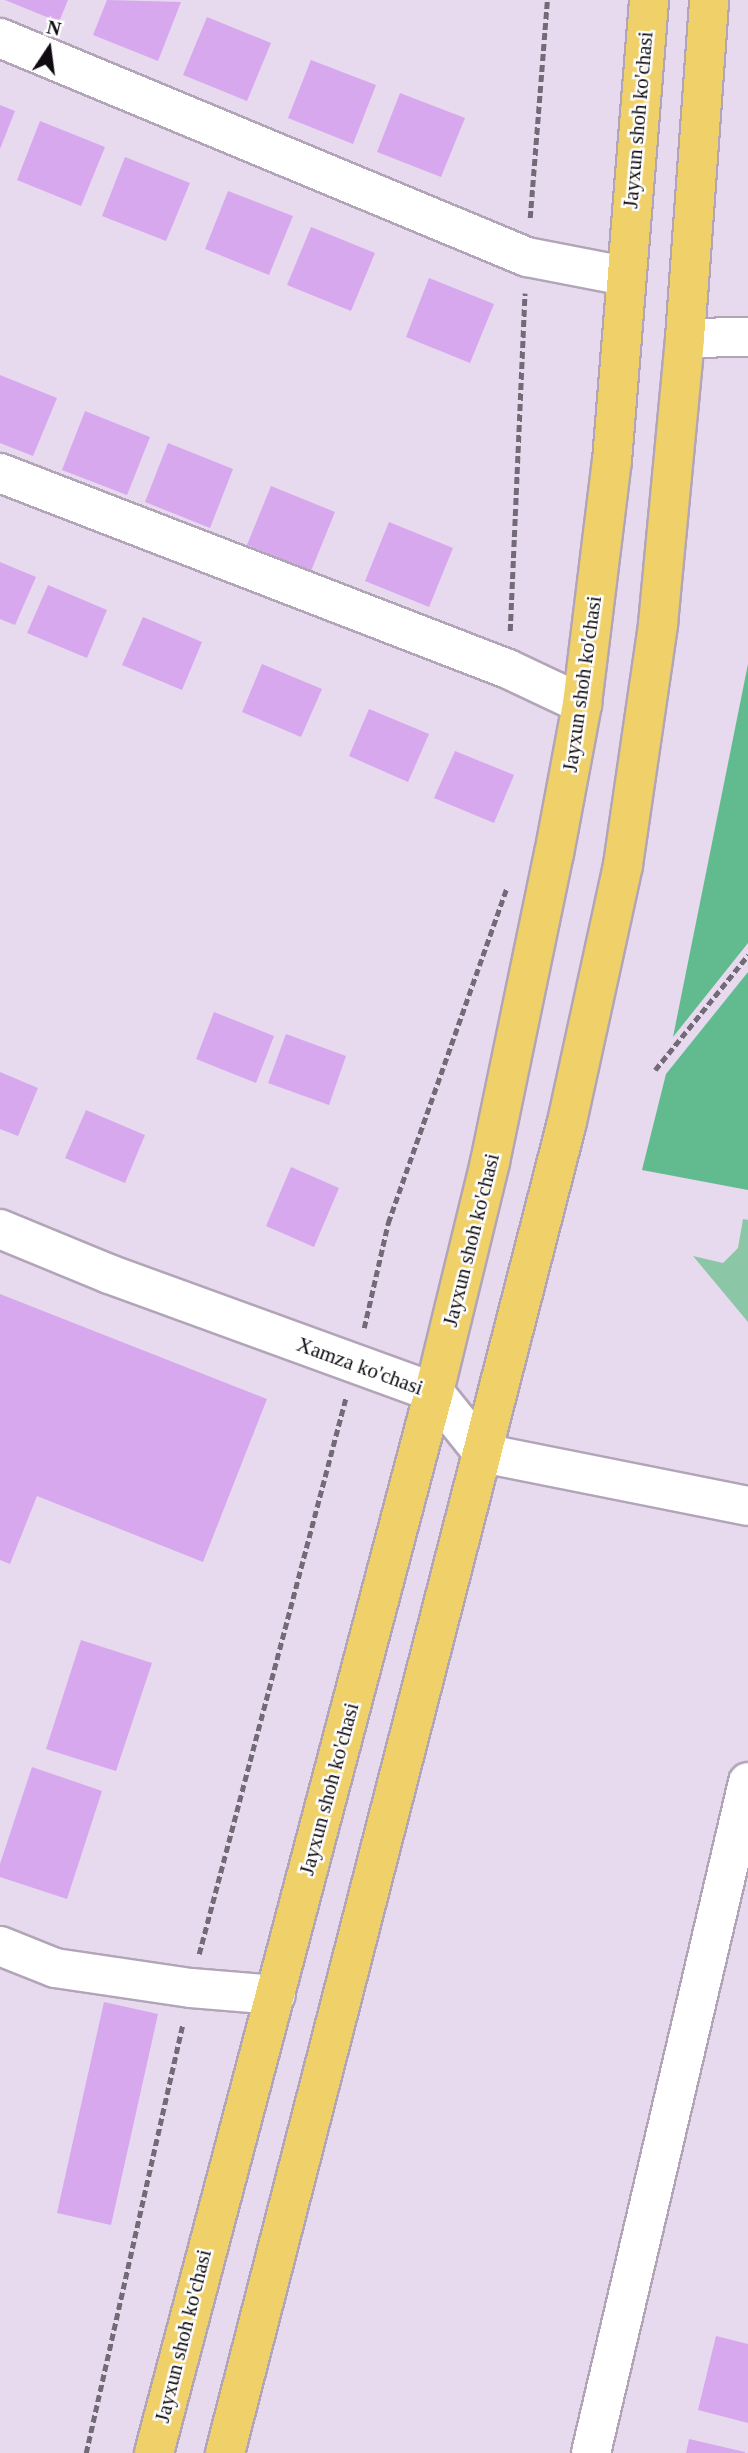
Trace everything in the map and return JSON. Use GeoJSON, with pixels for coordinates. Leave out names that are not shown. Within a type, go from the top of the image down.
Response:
{"type":"FeatureCollection","features":[{"type":"Feature","properties":{"kind":"highway","name":"Jayxun shoh ko'chasi"},"geometry":{"type":"LineString","coordinates":[[153,2453],[434,1392],[490,1162],[582,704],[612,461],[649,0]]}},
{"type":"Feature","properties":{"kind":"highway"},"geometry":{"type":"LineString","coordinates":[[225,2453],[567,1122],[623,865],[658,624],[685,338],[709,0]]}},
{"type":"Feature","properties":{"kind":"street"},"geometry":{"type":"LineString","coordinates":[[0,38],[527,257],[625,276]]}},
{"type":"Feature","properties":{"kind":"street"},"geometry":{"type":"LineString","coordinates":[[685,338],[748,337]]}},
{"type":"Feature","properties":{"kind":"street"},"geometry":{"type":"LineString","coordinates":[[0,473],[508,669],[582,704]]}},
{"type":"Feature","properties":{"kind":"street","name":"Xamza ko'chasi"},"geometry":{"type":"LineString","coordinates":[[0,1229],[355,1365],[434,1392],[483,1453]]}},
{"type":"Feature","properties":{"kind":"street"},"geometry":{"type":"LineString","coordinates":[[483,1453],[748,1506]]}},
{"type":"Feature","properties":{"kind":"street"},"geometry":{"type":"LineString","coordinates":[[592,2453],[748,1782]]}},
{"type":"Feature","properties":{"kind":"street"},"geometry":{"type":"LineString","coordinates":[[0,1945],[55,1968],[191,1988],[276,1996]]}},
{"type":"Feature","properties":{"kind":"path"},"geometry":{"type":"LineString","coordinates":[[508,669],[527,257],[547,0]]}},
{"type":"Feature","properties":{"kind":"path"},"geometry":{"type":"LineString","coordinates":[[86,2453],[216,1877],[355,1365],[388,1223],[508,882]]}},
{"type":"Feature","properties":{"kind":"path"},"geometry":{"type":"LineString","coordinates":[[655,1070],[748,955]]}},
{"type":"Feature","properties":{"kind":"green space"},"geometry":{"type":"Polygon","coordinates":[[[748,664],[748,943],[673,1037],[748,664]]]}},
{"type":"Feature","properties":{"kind":"green space"},"geometry":{"type":"Polygon","coordinates":[[[748,972],[748,1190],[642,1170],[666,1074],[748,972]]]}},
{"type":"Feature","properties":{"kind":"green space"},"geometry":{"type":"Polygon","coordinates":[[[743,1219],[748,1220],[748,1322],[693,1256],[723,1263],[738,1248],[743,1219]]]}},
{"type":"Feature","properties":{"kind":"building"},"geometry":{"type":"Polygon","coordinates":[[[5,0],[68,0],[59,22],[5,0]]]}},
{"type":"Feature","properties":{"kind":"building"},"geometry":{"type":"Polygon","coordinates":[[[107,0],[181,2],[158,61],[93,35],[107,0]]]}},
{"type":"Feature","properties":{"kind":"building"},"geometry":{"type":"Polygon","coordinates":[[[207,17],[271,43],[247,101],[183,75],[207,17]]]}},
{"type":"Feature","properties":{"kind":"building"},"geometry":{"type":"Polygon","coordinates":[[[311,60],[376,85],[353,144],[288,118],[311,60]]]}},
{"type":"Feature","properties":{"kind":"building"},"geometry":{"type":"Polygon","coordinates":[[[400,93],[465,118],[441,177],[377,152],[400,93]]]}},
{"type":"Feature","properties":{"kind":"building"},"geometry":{"type":"Polygon","coordinates":[[[0,105],[15,111],[0,149],[0,105]]]}},
{"type":"Feature","properties":{"kind":"building"},"geometry":{"type":"Polygon","coordinates":[[[40,121],[105,147],[81,206],[17,180],[40,121]]]}},
{"type":"Feature","properties":{"kind":"building"},"geometry":{"type":"Polygon","coordinates":[[[125,157],[190,183],[166,241],[102,216],[125,157]]]}},
{"type":"Feature","properties":{"kind":"building"},"geometry":{"type":"Polygon","coordinates":[[[228,191],[293,216],[269,275],[205,249],[228,191]]]}},
{"type":"Feature","properties":{"kind":"building"},"geometry":{"type":"Polygon","coordinates":[[[311,227],[375,253],[351,311],[287,285],[311,227]]]}},
{"type":"Feature","properties":{"kind":"building"},"geometry":{"type":"Polygon","coordinates":[[[429,278],[494,304],[470,363],[406,337],[429,278]]]}},
{"type":"Feature","properties":{"kind":"building"},"geometry":{"type":"Polygon","coordinates":[[[0,375],[57,398],[33,456],[0,443],[0,375]]]}},
{"type":"Feature","properties":{"kind":"building"},"geometry":{"type":"Polygon","coordinates":[[[85,411],[150,437],[127,495],[62,470],[85,411]]]}},
{"type":"Feature","properties":{"kind":"building"},"geometry":{"type":"Polygon","coordinates":[[[168,443],[233,469],[210,528],[145,502],[168,443]]]}},
{"type":"Feature","properties":{"kind":"building"},"geometry":{"type":"Polygon","coordinates":[[[271,486],[335,512],[311,571],[247,545],[271,486]]]}},
{"type":"Feature","properties":{"kind":"building"},"geometry":{"type":"Polygon","coordinates":[[[389,522],[453,548],[429,607],[365,581],[389,522]]]}},
{"type":"Feature","properties":{"kind":"building"},"geometry":{"type":"Polygon","coordinates":[[[0,562],[36,577],[15,625],[0,619],[0,562]]]}},
{"type":"Feature","properties":{"kind":"building"},"geometry":{"type":"Polygon","coordinates":[[[48,585],[107,610],[87,658],[27,633],[48,585]]]}},
{"type":"Feature","properties":{"kind":"building"},"geometry":{"type":"Polygon","coordinates":[[[143,617],[202,642],[182,690],[122,665],[143,617]]]}},
{"type":"Feature","properties":{"kind":"building"},"geometry":{"type":"Polygon","coordinates":[[[262,664],[322,689],[301,737],[242,712],[262,664]]]}},
{"type":"Feature","properties":{"kind":"building"},"geometry":{"type":"Polygon","coordinates":[[[369,709],[429,734],[408,782],[349,756],[369,709]]]}},
{"type":"Feature","properties":{"kind":"building"},"geometry":{"type":"Polygon","coordinates":[[[455,751],[514,775],[494,823],[434,798],[455,751]]]}},
{"type":"Feature","properties":{"kind":"building"},"geometry":{"type":"Polygon","coordinates":[[[214,1012],[274,1036],[256,1083],[196,1059],[214,1012]]]}},
{"type":"Feature","properties":{"kind":"building"},"geometry":{"type":"Polygon","coordinates":[[[286,1034],[346,1056],[329,1105],[268,1083],[286,1034]]]}},
{"type":"Feature","properties":{"kind":"building"},"geometry":{"type":"Polygon","coordinates":[[[0,1072],[38,1088],[18,1136],[0,1129],[0,1072]]]}},
{"type":"Feature","properties":{"kind":"building"},"geometry":{"type":"Polygon","coordinates":[[[86,1110],[145,1135],[125,1183],[65,1158],[86,1110]]]}},
{"type":"Feature","properties":{"kind":"building"},"geometry":{"type":"Polygon","coordinates":[[[291,1167],[339,1188],[314,1247],[266,1226],[291,1167]]]}},
{"type":"Feature","properties":{"kind":"building"},"geometry":{"type":"Polygon","coordinates":[[[0,1294],[267,1399],[203,1562],[37,1496],[10,1564],[0,1560],[0,1294]]]}},
{"type":"Feature","properties":{"kind":"building"},"geometry":{"type":"Polygon","coordinates":[[[81,1640],[152,1663],[116,1771],[46,1749],[81,1640]]]}},
{"type":"Feature","properties":{"kind":"building"},"geometry":{"type":"Polygon","coordinates":[[[32,1767],[102,1791],[67,1899],[0,1877],[0,1864],[32,1767]]]}},
{"type":"Feature","properties":{"kind":"building"},"geometry":{"type":"Polygon","coordinates":[[[104,2002],[158,2014],[111,2225],[57,2213],[104,2002]]]}},
{"type":"Feature","properties":{"kind":"building"},"geometry":{"type":"Polygon","coordinates":[[[716,2336],[748,2344],[748,2423],[698,2410],[716,2336]]]}},
{"type":"Feature","properties":{"kind":"building"},"geometry":{"type":"Polygon","coordinates":[[[689,2439],[745,2452],[745,2453],[686,2453],[689,2439]]]}}]}
